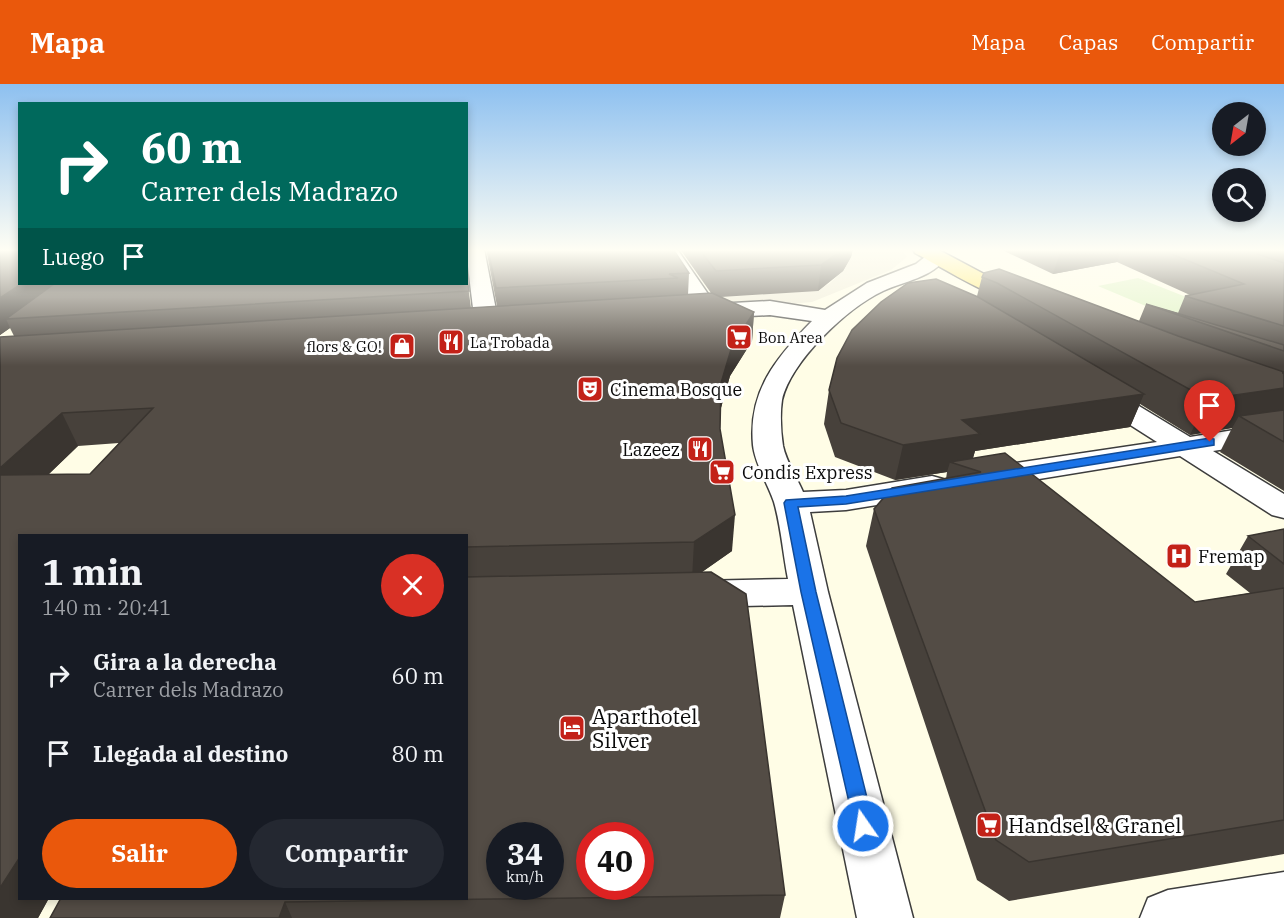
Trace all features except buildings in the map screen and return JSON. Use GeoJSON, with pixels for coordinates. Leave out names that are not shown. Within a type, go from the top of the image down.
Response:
{"type":"FeatureCollection","features":[{"type":"Feature","properties":{"kind":"main road"},"geometry":{"type":"LineString","coordinates":[[1000,288],[1043,298]]}},
{"type":"Feature","properties":{"kind":"street"},"geometry":{"type":"LineString","coordinates":[[481,288],[487,325]]}},
{"type":"Feature","properties":{"kind":"street"},"geometry":{"type":"LineString","coordinates":[[694,288],[709,311]]}},
{"type":"Feature","properties":{"kind":"street"},"geometry":{"type":"LineString","coordinates":[[877,288],[849,302],[829,317],[804,343],[774,385],[768,402],[768,447],[791,503],[808,592],[885,918]]}},
{"type":"Feature","properties":{"kind":"street"},"geometry":{"type":"LineString","coordinates":[[911,288],[923,293]]}},
{"type":"Feature","properties":{"kind":"street"},"geometry":{"type":"LineString","coordinates":[[685,312],[770,308],[829,317]]}},
{"type":"Feature","properties":{"kind":"street"},"geometry":{"type":"LineString","coordinates":[[464,326],[511,323]]}},
{"type":"Feature","properties":{"kind":"street"},"geometry":{"type":"LineString","coordinates":[[1079,380],[1284,508]]}},
{"type":"Feature","properties":{"kind":"street"},"geometry":{"type":"LineString","coordinates":[[791,503],[846,500],[1284,431]]}},
{"type":"Feature","properties":{"kind":"street"},"geometry":{"type":"LineString","coordinates":[[669,595],[808,592]]}},
{"type":"Feature","properties":{"kind":"street"},"geometry":{"type":"LineString","coordinates":[[1168,918],[1284,900]]}},
{"type":"Feature","properties":{"kind":"green space"},"geometry":{"type":"Polygon","coordinates":[[[1103,288],[1163,288],[1214,308],[1172,317],[1103,288]]]}},
{"type":"Feature","properties":{"kind":"shaded area"},"geometry":{"type":"Polygon","coordinates":[[[819,288],[847,288],[812,302],[718,310],[711,298],[800,292],[819,288]]]}},
{"type":"Feature","properties":{"kind":"place","name":"Bon Area"},"geometry":{"type":"Point","coordinates":[739,337]}},
{"type":"Feature","properties":{"kind":"place","name":"La Trobada"},"geometry":{"type":"Point","coordinates":[451,342]}},
{"type":"Feature","properties":{"kind":"place","name":"flors & GO!"},"geometry":{"type":"Point","coordinates":[402,346]}},
{"type":"Feature","properties":{"kind":"place","name":"Cinema Bosque"},"geometry":{"type":"Point","coordinates":[590,389]}},
{"type":"Feature","properties":{"kind":"place","name":"Lazeez"},"geometry":{"type":"Point","coordinates":[700,449]}},
{"type":"Feature","properties":{"kind":"place","name":"Condis Express"},"geometry":{"type":"Point","coordinates":[722,472]}},
{"type":"Feature","properties":{"kind":"place","name":"Fremap"},"geometry":{"type":"Point","coordinates":[1179,556]}},
{"type":"Feature","properties":{"kind":"place","name":"Aparthotel Silver"},"geometry":{"type":"Point","coordinates":[572,728]}},
{"type":"Feature","properties":{"kind":"place","name":"Handsel & Granel"},"geometry":{"type":"Point","coordinates":[989,825]}},
{"type":"Feature","properties":{"kind":"route"},"geometry":{"type":"LineString","coordinates":[[863,826],[808,592],[791,503],[846,500],[1210,442]]}}]}
